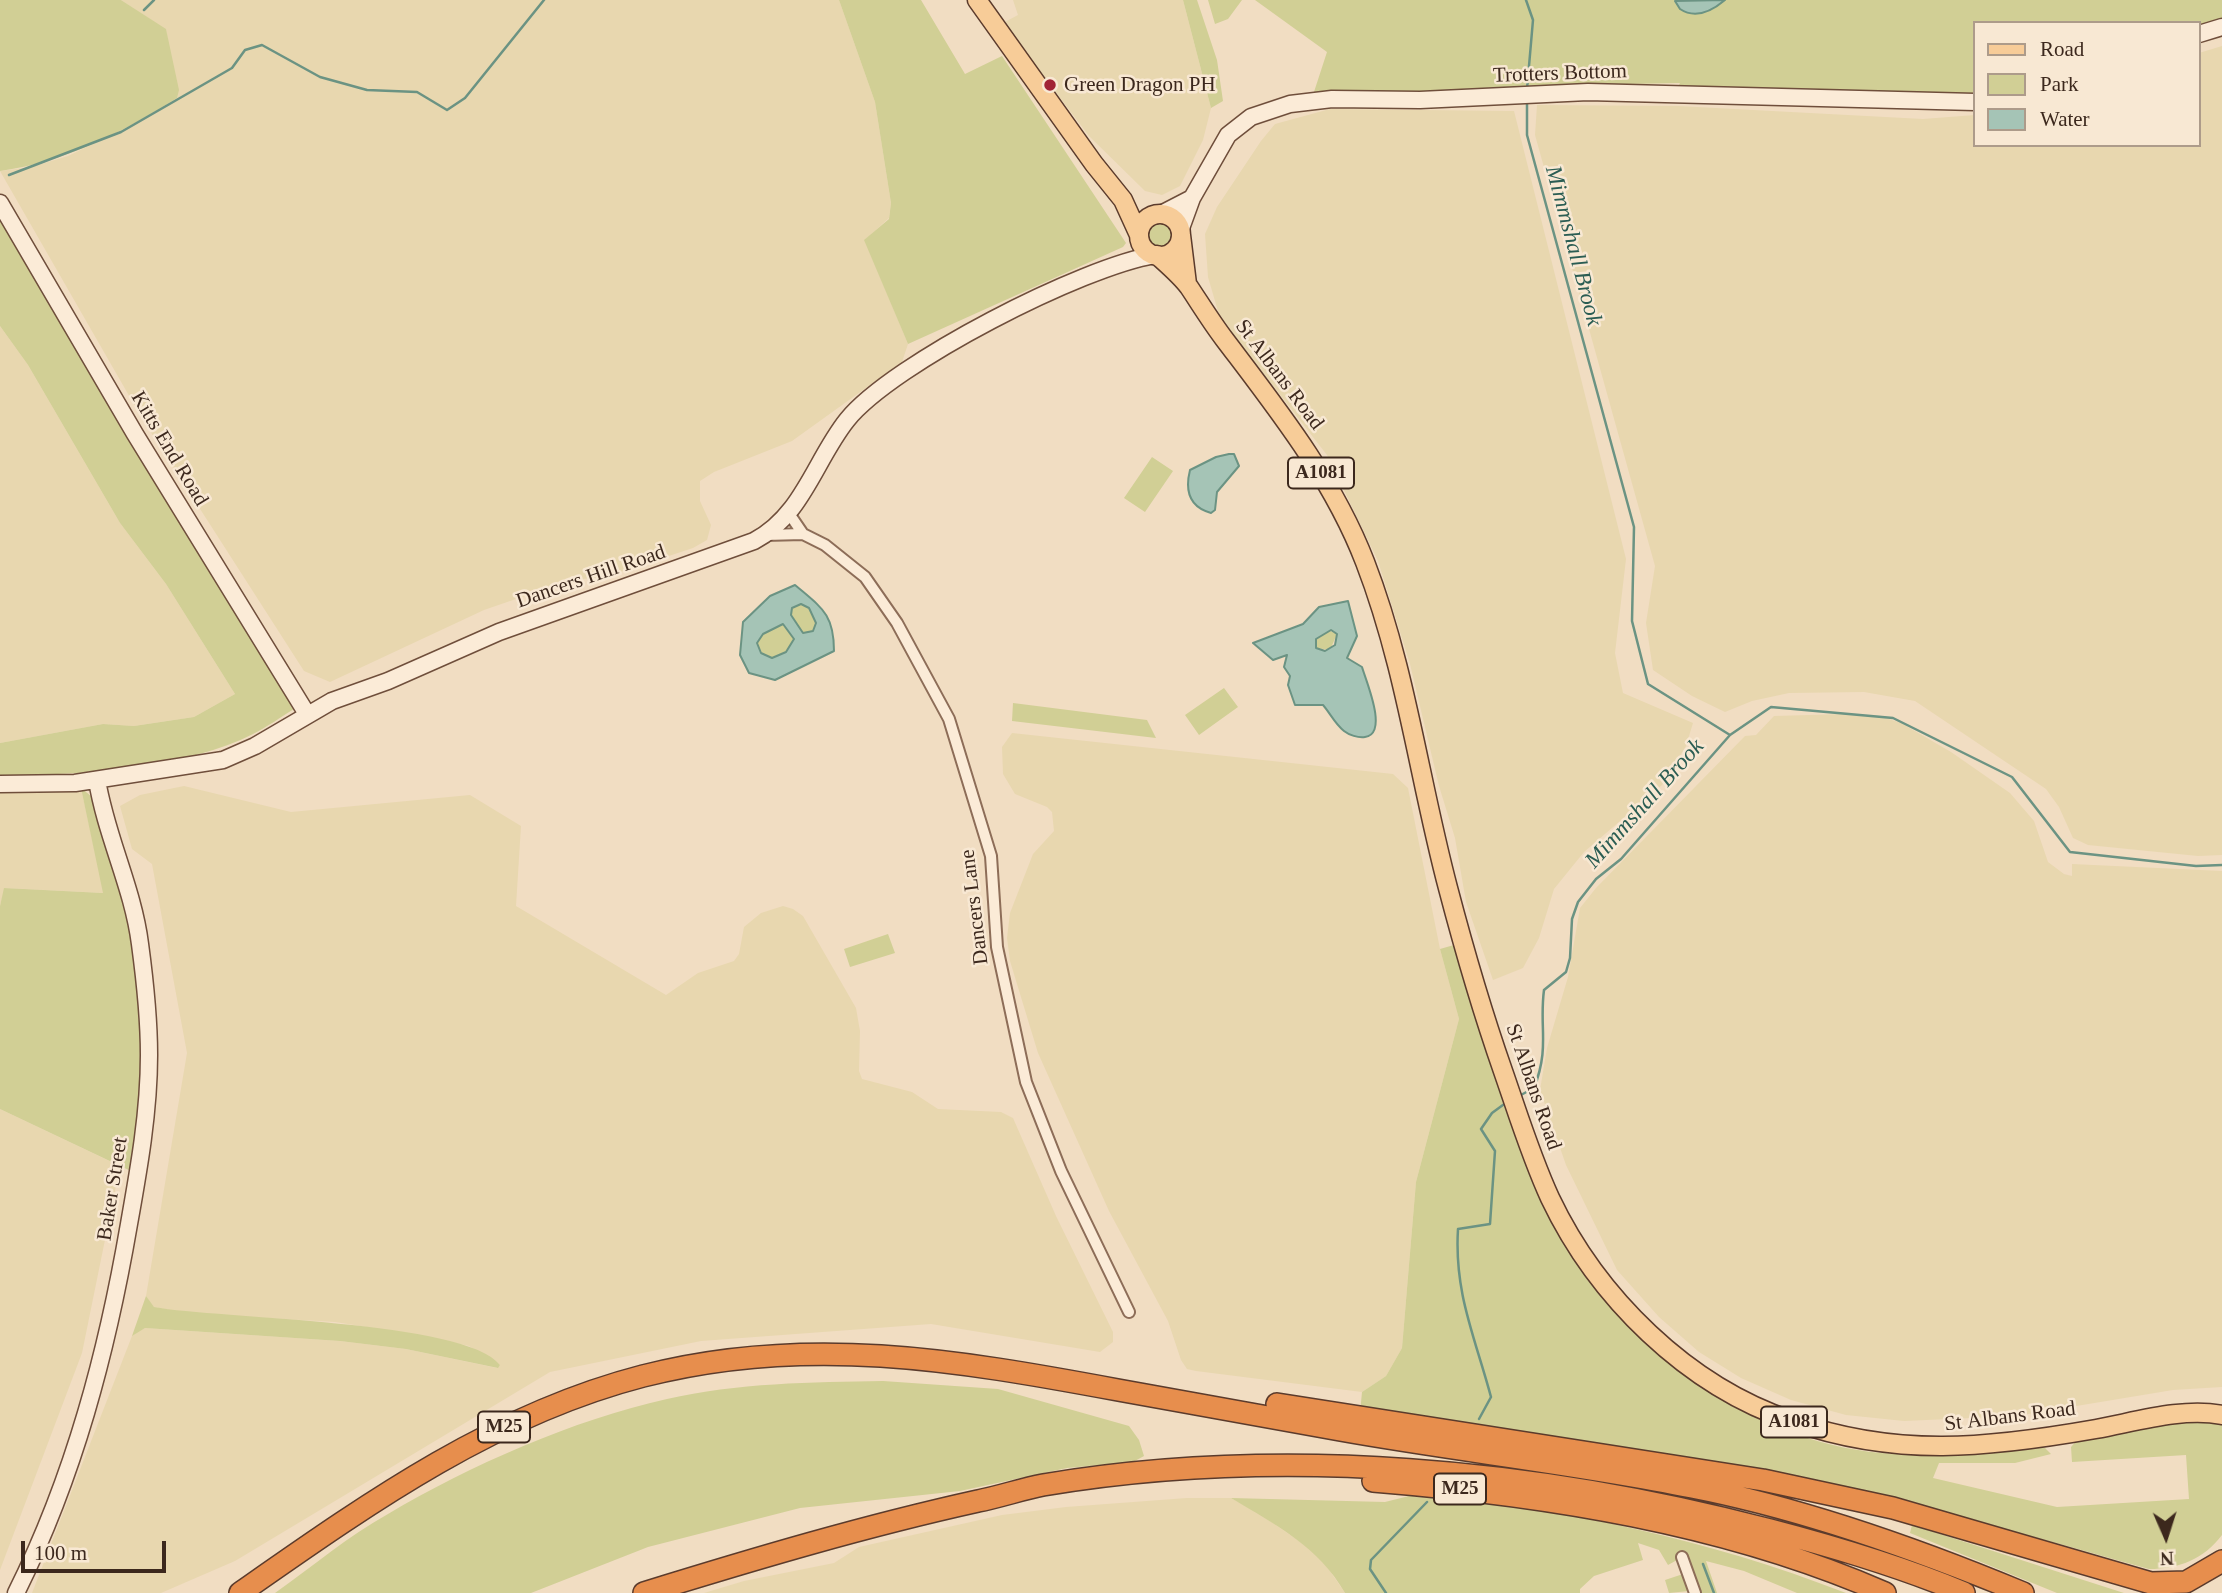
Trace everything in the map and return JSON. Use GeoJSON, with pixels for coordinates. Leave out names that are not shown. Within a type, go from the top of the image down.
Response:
{"type":"FeatureCollection","features":[{"type":"Feature","properties":{"kind":"highway","name":"M25"},"geometry":{"type":"LineString","coordinates":[[240,1593],[359,1510],[452,1454],[513,1422],[584,1394],[643,1376],[699,1364],[806,1354],[898,1356],[1057,1376],[1359,1433],[1697,1488],[1879,1539],[2022,1593]]}},
{"type":"Feature","properties":{"kind":"highway","name":"M25"},"geometry":{"type":"LineString","coordinates":[[1057,1376],[1112,1378],[1763,1480],[1894,1508],[2151,1583],[2186,1582],[2222,1562]]}},
{"type":"Feature","properties":{"kind":"highway","name":"M25"},"geometry":{"type":"LineString","coordinates":[[644,1593],[840,1534],[1040,1486],[1177,1470],[1249,1467],[1403,1469],[1591,1489],[1693,1510],[1811,1541],[1964,1593]]}},
{"type":"Feature","properties":{"kind":"highway","name":"M25"},"geometry":{"type":"LineString","coordinates":[[1022,1492],[1041,1495],[1140,1483],[1245,1480],[1349,1479],[1448,1487],[1577,1507],[1716,1535],[1806,1561],[1885,1593]]}},
{"type":"Feature","properties":{"kind":"highway"},"geometry":{"type":"LineString","coordinates":[[2204,1593],[2222,1562]]}},
{"type":"Feature","properties":{"kind":"main road"},"geometry":{"type":"LineString","coordinates":[[977,0],[1094,164],[1123,200],[1145,249],[1156,255],[1174,250],[1181,233],[1175,221],[1123,200]]}},
{"type":"Feature","properties":{"kind":"main road"},"geometry":{"type":"LineString","coordinates":[[1139,236],[1143,223],[1160,214]]}},
{"type":"Feature","properties":{"kind":"main road","name":"St Albans Road"},"geometry":{"type":"LineString","coordinates":[[1181,233],[1188,284]]}},
{"type":"Feature","properties":{"kind":"main road","name":"St Albans Road"},"geometry":{"type":"LineString","coordinates":[[1156,255],[1188,284],[1205,314],[1319,468],[1365,561],[1405,687],[1447,886],[1515,1111],[1552,1201],[1584,1258],[1645,1329],[1686,1364],[1732,1394],[1787,1420],[1850,1440],[1937,1448],[2000,1444],[2192,1413],[2222,1415]]}},
{"type":"Feature","properties":{"kind":"street"},"geometry":{"type":"LineString","coordinates":[[2201,33],[2222,27]]}},
{"type":"Feature","properties":{"kind":"street","name":"Trotters Bottom"},"geometry":{"type":"LineString","coordinates":[[1181,233],[1192,198],[1228,135],[1242,122],[1270,109],[1332,99],[1420,100],[1527,94],[1642,93],[1923,103],[1974,102]]}},
{"type":"Feature","properties":{"kind":"street"},"geometry":{"type":"LineString","coordinates":[[1160,214],[1192,198]]}},
{"type":"Feature","properties":{"kind":"street","name":"Kitts End Road"},"geometry":{"type":"LineString","coordinates":[[0,203],[135,434],[307,714]]}},
{"type":"Feature","properties":{"kind":"street","name":"Dancers Hill Road"},"geometry":{"type":"LineString","coordinates":[[1118,263],[1139,236]]}},
{"type":"Feature","properties":{"kind":"street","name":"Dancers Hill Road"},"geometry":{"type":"LineString","coordinates":[[0,785],[97,780],[223,760],[256,746],[307,714],[499,632],[765,535],[788,512],[817,472],[839,431],[870,398],[967,334],[1118,263],[1156,255]]}},
{"type":"Feature","properties":{"kind":"street","name":"Dancers Lane"},"geometry":{"type":"LineString","coordinates":[[788,512],[803,534],[825,545],[865,577],[897,623],[949,719],[991,856],[997,947],[1026,1082],[1061,1171],[1129,1312]]}},
{"type":"Feature","properties":{"kind":"street"},"geometry":{"type":"LineString","coordinates":[[765,535],[803,534]]}},
{"type":"Feature","properties":{"kind":"street","name":"Baker Street"},"geometry":{"type":"LineString","coordinates":[[16,1593],[45,1534],[89,1406],[117,1292],[143,1145],[149,1056],[140,941],[133,903],[97,780]]}},
{"type":"Feature","properties":{"kind":"street"},"geometry":{"type":"LineString","coordinates":[[1682,1556],[1695,1593]]}},
{"type":"Feature","properties":{"kind":"shaded area"},"geometry":{"type":"Polygon","coordinates":[[[121,0],[839,0],[875,102],[891,203],[889,218],[865,240],[908,344],[902,362],[792,441],[714,472],[700,481],[700,501],[711,525],[707,540],[693,548],[605,577],[571,580],[484,610],[330,682],[304,671],[143,420],[0,171],[31,167],[68,156],[138,122],[177,98],[166,30],[121,0]]]}},
{"type":"Feature","properties":{"kind":"shaded area"},"geometry":{"type":"Polygon","coordinates":[[[1013,0],[1183,0],[1211,108],[1203,140],[1180,186],[1162,195],[1145,191],[1089,136],[1003,23],[1018,15],[1013,0]]]}},
{"type":"Feature","properties":{"kind":"shaded area"},"geometry":{"type":"Polygon","coordinates":[[[2222,46],[2222,855],[2198,856],[2088,845],[2073,838],[2059,807],[2046,789],[1915,701],[1864,692],[1789,693],[1752,701],[1725,712],[1692,696],[1653,670],[1646,623],[1655,566],[1535,135],[1537,105],[1678,106],[1923,119],[1974,115],[1974,147],[2201,147],[2201,52],[2222,46]]]}},
{"type":"Feature","properties":{"kind":"shaded area"},"geometry":{"type":"Polygon","coordinates":[[[1330,109],[1514,111],[1626,559],[1615,653],[1623,693],[1693,723],[1686,746],[1662,785],[1584,852],[1554,889],[1539,938],[1523,968],[1493,980],[1466,902],[1455,838],[1439,786],[1410,664],[1378,561],[1327,455],[1220,318],[1208,277],[1205,234],[1217,207],[1261,141],[1275,124],[1330,109]]]}},
{"type":"Feature","properties":{"kind":"shaded area"},"geometry":{"type":"Polygon","coordinates":[[[0,326],[28,365],[120,523],[166,584],[235,694],[194,717],[134,726],[103,724],[0,743],[0,326]]]}},
{"type":"Feature","properties":{"kind":"shaded area"},"geometry":{"type":"Polygon","coordinates":[[[1774,716],[1880,716],[1901,723],[1951,752],[2010,793],[2034,821],[2048,862],[2064,874],[2072,876],[2072,864],[2222,871],[2222,1387],[2173,1390],[2016,1416],[1904,1421],[1846,1415],[1791,1400],[1741,1378],[1699,1352],[1659,1317],[1617,1270],[1566,1165],[1540,1090],[1547,1048],[1568,977],[1580,908],[1596,888],[1745,736],[1756,735],[1774,716]]]}},
{"type":"Feature","properties":{"kind":"shaded area"},"geometry":{"type":"Polygon","coordinates":[[[1012,733],[1393,774],[1408,788],[1440,949],[1459,1019],[1416,1182],[1402,1348],[1386,1376],[1362,1392],[1196,1371],[1187,1369],[1181,1360],[1168,1321],[1109,1211],[1038,1053],[1010,961],[1007,938],[1010,913],[1033,854],[1054,831],[1052,812],[1047,807],[1015,794],[1003,774],[1002,747],[1012,733]]]}},
{"type":"Feature","properties":{"kind":"shaded area"},"geometry":{"type":"Polygon","coordinates":[[[184,786],[291,812],[470,795],[521,826],[516,906],[666,995],[698,973],[734,961],[739,954],[744,927],[761,913],[783,906],[793,909],[803,916],[856,1008],[860,1031],[859,1071],[862,1079],[912,1092],[938,1109],[1001,1112],[1013,1118],[1056,1216],[1113,1332],[1113,1342],[1100,1352],[931,1324],[701,1341],[550,1372],[235,1561],[161,1593],[32,1593],[132,1336],[138,1331],[145,1328],[340,1341],[406,1349],[497,1368],[500,1365],[469,1346],[418,1335],[335,1322],[184,1313],[154,1307],[149,1303],[146,1296],[187,1053],[152,864],[132,849],[120,806],[140,795],[184,786]]]}},
{"type":"Feature","properties":{"kind":"shaded area"},"geometry":{"type":"Polygon","coordinates":[[[81,788],[104,893],[5,888],[0,906],[0,793],[81,788]]]}},
{"type":"Feature","properties":{"kind":"shaded area"},"geometry":{"type":"Polygon","coordinates":[[[0,1109],[120,1166],[82,1353],[0,1570],[0,1109]]]}},
{"type":"Feature","properties":{"kind":"shaded area"},"geometry":{"type":"Polygon","coordinates":[[[1187,1498],[1231,1498],[1260,1514],[1319,1555],[1345,1593],[704,1593],[744,1581],[834,1563],[859,1547],[1002,1515],[1066,1507],[1187,1498]]]}},
{"type":"Feature","properties":{"kind":"green space"},"geometry":{"type":"Polygon","coordinates":[[[0,0],[121,0],[166,29],[179,90],[177,98],[92,144],[47,161],[0,171],[0,0]]]}},
{"type":"Feature","properties":{"kind":"green space"},"geometry":{"type":"Polygon","coordinates":[[[839,0],[921,0],[965,74],[1002,56],[1126,243],[1123,247],[908,344],[864,240],[889,219],[891,203],[875,102],[839,0]]]}},
{"type":"Feature","properties":{"kind":"green space"},"geometry":{"type":"Polygon","coordinates":[[[1183,0],[1197,0],[1217,60],[1223,101],[1211,108],[1183,0]]]}},
{"type":"Feature","properties":{"kind":"green space"},"geometry":{"type":"Polygon","coordinates":[[[1208,0],[1242,0],[1228,19],[1215,24],[1208,0]]]}},
{"type":"Feature","properties":{"kind":"green space"},"geometry":{"type":"Polygon","coordinates":[[[1255,0],[2222,0],[2222,19],[2201,25],[2201,21],[1974,21],[1974,97],[1678,87],[1680,83],[1313,95],[1327,52],[1255,0]]]}},
{"type":"Feature","properties":{"kind":"green space"},"geometry":{"type":"Polygon","coordinates":[[[0,216],[129,437],[294,709],[253,734],[225,746],[163,763],[95,772],[0,775],[0,743],[103,724],[134,726],[194,717],[235,694],[166,584],[120,523],[28,365],[0,326],[0,216]]]}},
{"type":"Feature","properties":{"kind":"green space"},"geometry":{"type":"Polygon","coordinates":[[[1159,219],[1170,224],[1175,235],[1170,246],[1159,251],[1148,246],[1143,235],[1148,224],[1159,219]]]}},
{"type":"Feature","properties":{"kind":"green space"},"geometry":{"type":"Polygon","coordinates":[[[1152,457],[1173,471],[1145,512],[1124,498],[1152,457]]]}},
{"type":"Feature","properties":{"kind":"green space"},"geometry":{"type":"Polygon","coordinates":[[[801,604],[809,608],[816,624],[813,631],[803,633],[791,614],[792,608],[801,604]]]}},
{"type":"Feature","properties":{"kind":"green space"},"geometry":{"type":"Polygon","coordinates":[[[784,624],[794,639],[786,652],[772,658],[761,653],[757,643],[763,634],[784,624]]]}},
{"type":"Feature","properties":{"kind":"green space"},"geometry":{"type":"Polygon","coordinates":[[[1328,630],[1337,634],[1330,650],[1316,648],[1316,640],[1328,630]]]}},
{"type":"Feature","properties":{"kind":"green space"},"geometry":{"type":"Polygon","coordinates":[[[1224,688],[1238,707],[1199,735],[1185,715],[1224,688]]]}},
{"type":"Feature","properties":{"kind":"green space"},"geometry":{"type":"Polygon","coordinates":[[[1013,703],[1147,720],[1156,738],[1012,721],[1013,703]]]}},
{"type":"Feature","properties":{"kind":"green space"},"geometry":{"type":"Polygon","coordinates":[[[81,788],[91,796],[114,864],[138,957],[144,1029],[133,1172],[0,1109],[0,906],[4,888],[103,893],[81,788]]]}},
{"type":"Feature","properties":{"kind":"green space"},"geometry":{"type":"Polygon","coordinates":[[[888,934],[895,953],[850,967],[844,949],[888,934]]]}},
{"type":"Feature","properties":{"kind":"green space"},"geometry":{"type":"Polygon","coordinates":[[[1454,945],[1510,1116],[1556,1228],[1592,1283],[1624,1320],[1660,1354],[1699,1384],[1741,1410],[1786,1430],[1833,1445],[1881,1453],[1920,1455],[2034,1446],[2045,1448],[2051,1454],[2015,1463],[1939,1463],[1933,1478],[2057,1507],[2189,1499],[2186,1455],[2072,1462],[2071,1447],[2078,1439],[2195,1418],[2222,1422],[2222,1535],[2207,1550],[2190,1561],[2171,1567],[2149,1569],[1965,1519],[1779,1475],[1618,1446],[1360,1413],[1362,1392],[1386,1376],[1402,1348],[1416,1182],[1459,1019],[1440,949],[1454,945]]]}},
{"type":"Feature","properties":{"kind":"green space"},"geometry":{"type":"Polygon","coordinates":[[[146,1296],[154,1307],[392,1330],[441,1339],[478,1350],[500,1365],[498,1368],[406,1349],[340,1341],[145,1328],[132,1336],[146,1296]]]}},
{"type":"Feature","properties":{"kind":"green space"},"geometry":{"type":"Polygon","coordinates":[[[883,1381],[998,1389],[1129,1426],[1139,1440],[1144,1456],[1133,1462],[1067,1468],[960,1491],[800,1508],[648,1547],[531,1593],[275,1593],[359,1532],[453,1478],[523,1446],[595,1419],[667,1399],[720,1390],[802,1383],[883,1381]]]}},
{"type":"Feature","properties":{"kind":"green space"},"geometry":{"type":"Polygon","coordinates":[[[1417,1494],[1527,1508],[1635,1529],[1741,1557],[1846,1593],[1797,1593],[1744,1571],[1706,1561],[1717,1593],[1701,1593],[1686,1555],[1668,1565],[1659,1550],[1638,1543],[1643,1560],[1594,1576],[1580,1589],[1580,1593],[1345,1593],[1323,1563],[1295,1538],[1231,1498],[1385,1502],[1417,1494]]]}},
{"type":"Feature","properties":{"kind":"green space"},"geometry":{"type":"Polygon","coordinates":[[[1912,1525],[2124,1593],[2057,1593],[1910,1533],[1912,1525]]]}},
{"type":"Feature","properties":{"kind":"green space"},"geometry":{"type":"Polygon","coordinates":[[[1683,1574],[1689,1591],[1669,1593],[1665,1580],[1683,1574]]]}},
{"type":"Feature","properties":{"kind":"water"},"geometry":{"type":"Polygon","coordinates":[[[1725,0],[1709,10],[1697,13],[1680,9],[1675,1],[1725,0]]]}},
{"type":"Feature","properties":{"kind":"water"},"geometry":{"type":"Polygon","coordinates":[[[1234,454],[1239,466],[1217,492],[1215,510],[1211,513],[1198,507],[1190,497],[1190,470],[1216,457],[1234,454]]]}},
{"type":"Feature","properties":{"kind":"water"},"geometry":{"type":"Polygon","coordinates":[[[795,585],[825,613],[832,628],[834,651],[775,680],[749,673],[740,655],[743,622],[770,596],[795,585]],[[801,604],[792,608],[791,615],[803,633],[813,631],[816,623],[809,608],[801,604]],[[783,624],[763,634],[757,643],[761,653],[772,658],[786,652],[794,639],[783,624]]]}},
{"type":"Feature","properties":{"kind":"water"},"geometry":{"type":"Polygon","coordinates":[[[1348,601],[1357,636],[1347,658],[1362,667],[1376,717],[1372,734],[1365,737],[1344,731],[1323,705],[1295,705],[1288,685],[1290,676],[1284,667],[1287,655],[1273,660],[1253,643],[1303,624],[1319,607],[1348,601]],[[1331,630],[1316,639],[1316,648],[1325,651],[1335,645],[1337,634],[1331,630]]]}},
{"type":"Feature","properties":{"kind":"waterway"},"geometry":{"type":"LineString","coordinates":[[144,10],[154,0]]}},
{"type":"Feature","properties":{"kind":"waterway"},"geometry":{"type":"LineString","coordinates":[[9,175],[121,132],[232,68],[245,50],[262,45],[320,77],[367,90],[417,92],[447,110],[465,98],[544,0]]}},
{"type":"Feature","properties":{"kind":"waterway"},"geometry":{"type":"LineString","coordinates":[[1526,0],[1533,20],[1527,89]]}},
{"type":"Feature","properties":{"kind":"waterway","name":"Mimmshall Brook"},"geometry":{"type":"LineString","coordinates":[[1519,1096],[1534,1088],[1539,1074],[1543,1049],[1544,990],[1566,972],[1570,958],[1572,919],[1578,902],[1596,879],[1621,859],[1730,735],[1648,684],[1632,621],[1634,527],[1527,135],[1527,99]]}},
{"type":"Feature","properties":{"kind":"waterway"},"geometry":{"type":"LineString","coordinates":[[1730,735],[1771,707],[1893,718],[2012,777],[2070,852],[2196,866],[2222,865]]}},
{"type":"Feature","properties":{"kind":"waterway","name":"Mimmshall Brook"},"geometry":{"type":"LineString","coordinates":[[1479,1419],[1491,1397],[1462,1294],[1458,1229],[1490,1224],[1495,1151],[1481,1129],[1492,1113],[1507,1102]]}},
{"type":"Feature","properties":{"kind":"waterway","name":"Mimmshall Brook"},"geometry":{"type":"LineString","coordinates":[[1386,1593],[1370,1569],[1371,1560],[1427,1502]]}},
{"type":"Feature","properties":{"kind":"waterway"},"geometry":{"type":"LineString","coordinates":[[1703,1564],[1714,1593]]}},
{"type":"Feature","properties":{"kind":"place","name":"Green Dragon PH"},"geometry":{"type":"Point","coordinates":[1050,85]}}]}
